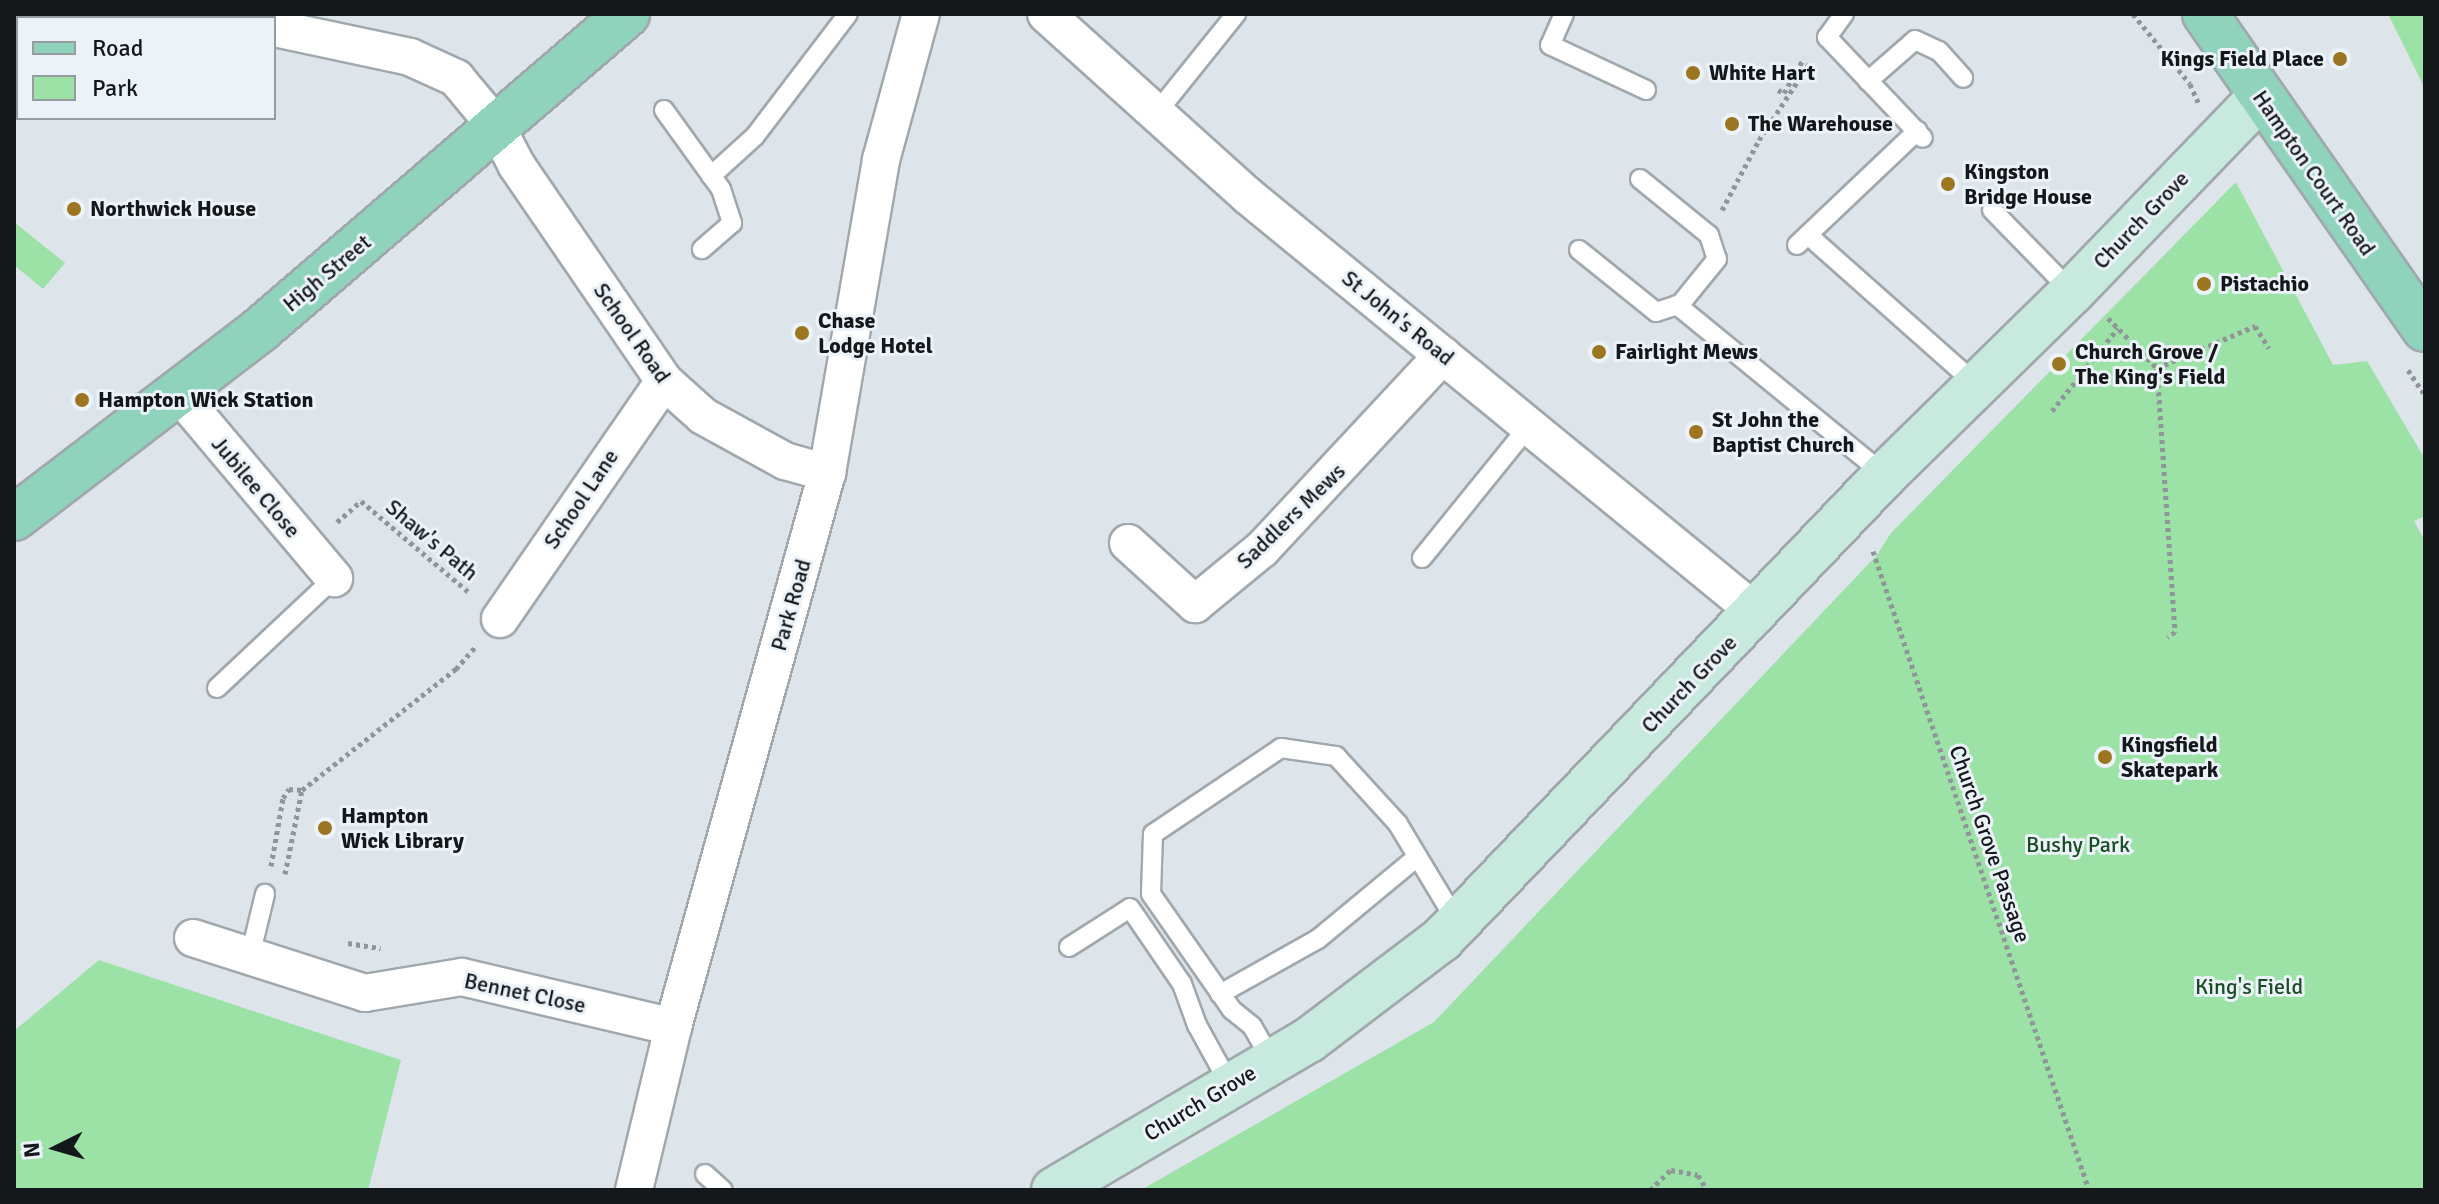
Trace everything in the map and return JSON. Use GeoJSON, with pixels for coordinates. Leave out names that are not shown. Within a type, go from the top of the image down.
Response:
{"type":"FeatureCollection","features":[{"type":"Feature","properties":{"kind":"main road","name":"High Street"},"geometry":{"type":"LineString","coordinates":[[14,518],[179,394],[627,14]]}},
{"type":"Feature","properties":{"kind":"main road","name":"Hampton Court Road"},"geometry":{"type":"LineString","coordinates":[[2205,14],[2260,97],[2425,329]]}},
{"type":"Feature","properties":{"kind":"main road","name":"Church Grove"},"geometry":{"type":"LineString","coordinates":[[1054,1190],[1272,1061],[1384,988],[1458,924],[1757,613],[1843,518],[2078,286],[2260,97]]}},
{"type":"Feature","properties":{"kind":"street","name":"Park Road"},"geometry":{"type":"LineString","coordinates":[[634,1190],[673,1027],[827,473],[881,160],[919,14]]}},
{"type":"Feature","properties":{"kind":"street","name":"St John's Road"},"geometry":{"type":"LineString","coordinates":[[1058,18],[1154,116],[1757,613]]}},
{"type":"Feature","properties":{"kind":"street","name":"School Road"},"geometry":{"type":"LineString","coordinates":[[276,28],[338,38],[424,63],[456,78],[496,126],[512,159],[664,381],[703,416],[785,461],[827,473]]}},
{"type":"Feature","properties":{"kind":"street","name":"Saddlers Mews"},"geometry":{"type":"LineString","coordinates":[[1128,543],[1195,604],[1272,538],[1443,355]]}},
{"type":"Feature","properties":{"kind":"street","name":"School Lane"},"geometry":{"type":"LineString","coordinates":[[500,619],[664,381]]}},
{"type":"Feature","properties":{"kind":"street","name":"Jubilee Close"},"geometry":{"type":"LineString","coordinates":[[179,394],[334,578]]}},
{"type":"Feature","properties":{"kind":"street","name":"Bennet Close"},"geometry":{"type":"LineString","coordinates":[[193,938],[365,993],[462,977],[673,1027]]}},
{"type":"Feature","properties":{"kind":"lane"},"geometry":{"type":"LineString","coordinates":[[711,176],[755,136],[848,14]]}},
{"type":"Feature","properties":{"kind":"lane"},"geometry":{"type":"LineString","coordinates":[[1154,116],[1236,14]]}},
{"type":"Feature","properties":{"kind":"lane"},"geometry":{"type":"LineString","coordinates":[[1564,14],[1550,45],[1646,90]]}},
{"type":"Feature","properties":{"kind":"lane"},"geometry":{"type":"LineString","coordinates":[[1844,14],[1827,37],[1920,134],[1803,240],[1977,385]]}},
{"type":"Feature","properties":{"kind":"lane"},"geometry":{"type":"LineString","coordinates":[[1868,81],[1915,40],[1939,51],[1963,78]]}},
{"type":"Feature","properties":{"kind":"lane"},"geometry":{"type":"LineString","coordinates":[[664,110],[711,176],[732,223],[702,249]]}},
{"type":"Feature","properties":{"kind":"lane"},"geometry":{"type":"LineString","coordinates":[[1579,250],[1656,312],[1678,307],[1717,259],[1709,235],[1640,179]]}},
{"type":"Feature","properties":{"kind":"lane"},"geometry":{"type":"LineString","coordinates":[[1992,210],[2078,286]]}},
{"type":"Feature","properties":{"kind":"lane"},"geometry":{"type":"LineString","coordinates":[[1678,307],[1885,475]]}},
{"type":"Feature","properties":{"kind":"lane"},"geometry":{"type":"LineString","coordinates":[[1422,558],[1529,426]]}},
{"type":"Feature","properties":{"kind":"lane"},"geometry":{"type":"LineString","coordinates":[[217,688],[334,578]]}},
{"type":"Feature","properties":{"kind":"lane"},"geometry":{"type":"LineString","coordinates":[[1272,1061],[1252,1026],[1220,994],[1151,894],[1153,834],[1262,757],[1281,748],[1336,756],[1370,788],[1458,924]]}},
{"type":"Feature","properties":{"kind":"lane"},"geometry":{"type":"LineString","coordinates":[[1220,994],[1318,939],[1417,857]]}},
{"type":"Feature","properties":{"kind":"lane"},"geometry":{"type":"LineString","coordinates":[[250,956],[273,892]]}},
{"type":"Feature","properties":{"kind":"lane"},"geometry":{"type":"LineString","coordinates":[[1069,947],[1130,908],[1182,984],[1197,1025],[1230,1085]]}},
{"type":"Feature","properties":{"kind":"lane"},"geometry":{"type":"LineString","coordinates":[[705,1174],[723,1190]]}},
{"type":"Feature","properties":{"kind":"path"},"geometry":{"type":"LineString","coordinates":[[2133,14],[2190,84],[2200,107]]}},
{"type":"Feature","properties":{"kind":"path"},"geometry":{"type":"LineString","coordinates":[[1709,235],[1759,140],[1816,54]]}},
{"type":"Feature","properties":{"kind":"path"},"geometry":{"type":"LineString","coordinates":[[1778,90],[1784,93],[1805,57]]}},
{"type":"Feature","properties":{"kind":"path"},"geometry":{"type":"LineString","coordinates":[[2078,286],[2157,368],[2175,632],[2167,637]]}},
{"type":"Feature","properties":{"kind":"path"},"geometry":{"type":"LineString","coordinates":[[2157,368],[2255,326],[2269,348]]}},
{"type":"Feature","properties":{"kind":"path"},"geometry":{"type":"LineString","coordinates":[[2052,411],[2118,328]]}},
{"type":"Feature","properties":{"kind":"path","name":"Shaw's Path"},"geometry":{"type":"LineString","coordinates":[[307,549],[361,501],[500,619]]}},
{"type":"Feature","properties":{"kind":"path","name":"Church Grove Passage"},"geometry":{"type":"LineString","coordinates":[[1843,518],[1877,555],[2089,1190]]}},
{"type":"Feature","properties":{"kind":"path"},"geometry":{"type":"LineString","coordinates":[[273,892],[302,790],[456,669],[500,619]]}},
{"type":"Feature","properties":{"kind":"path"},"geometry":{"type":"LineString","coordinates":[[273,892],[283,798],[289,789],[302,790]]}},
{"type":"Feature","properties":{"kind":"path"},"geometry":{"type":"LineString","coordinates":[[334,941],[395,950]]}},
{"type":"Feature","properties":{"kind":"path"},"geometry":{"type":"LineString","coordinates":[[1650,1190],[1671,1170],[1698,1175],[1707,1190]]}},
{"type":"Feature","properties":{"kind":"green space"},"geometry":{"type":"Polygon","coordinates":[[[2388,14],[2425,14],[2425,89],[2408,54],[2388,14]]]}},
{"type":"Feature","properties":{"kind":"green space","name":"Bushy Park"},"geometry":{"type":"Polygon","coordinates":[[[2236,182],[2333,365],[2367,361],[2425,459],[2425,516],[2414,521],[2425,541],[2425,1190],[1141,1190],[1434,1022],[1877,555],[1891,533],[2236,182]]]}},
{"type":"Feature","properties":{"kind":"green space"},"geometry":{"type":"Polygon","coordinates":[[[14,222],[65,263],[43,289],[14,265],[14,222]]]}},
{"type":"Feature","properties":{"kind":"green space"},"geometry":{"type":"Polygon","coordinates":[[[99,960],[401,1060],[368,1190],[14,1190],[14,1031],[99,960]]]}},
{"type":"Feature","properties":{"kind":"place","name":"Kings Field Place"},"geometry":{"type":"Point","coordinates":[2340,59]}},
{"type":"Feature","properties":{"kind":"place","name":"White Hart"},"geometry":{"type":"Point","coordinates":[1693,73]}},
{"type":"Feature","properties":{"kind":"place","name":"The Warehouse"},"geometry":{"type":"Point","coordinates":[1732,124]}},
{"type":"Feature","properties":{"kind":"place","name":"Kingston Bridge House"},"geometry":{"type":"Point","coordinates":[1948,184]}},
{"type":"Feature","properties":{"kind":"place","name":"Northwick House"},"geometry":{"type":"Point","coordinates":[74,209]}},
{"type":"Feature","properties":{"kind":"place","name":"Pistachio"},"geometry":{"type":"Point","coordinates":[2204,284]}},
{"type":"Feature","properties":{"kind":"place","name":"Chase Lodge Hotel"},"geometry":{"type":"Point","coordinates":[802,333]}},
{"type":"Feature","properties":{"kind":"place","name":"Fairlight Mews"},"geometry":{"type":"Point","coordinates":[1599,352]}},
{"type":"Feature","properties":{"kind":"place","name":"Church Grove / The King's Field"},"geometry":{"type":"Point","coordinates":[2059,364]}},
{"type":"Feature","properties":{"kind":"place","name":"Hampton Wick Station"},"geometry":{"type":"Point","coordinates":[82,400]}},
{"type":"Feature","properties":{"kind":"place","name":"St John the Baptist Church"},"geometry":{"type":"Point","coordinates":[1696,432]}},
{"type":"Feature","properties":{"kind":"place","name":"Kingsfield Skatepark"},"geometry":{"type":"Point","coordinates":[2105,757]}},
{"type":"Feature","properties":{"kind":"place","name":"Hampton Wick Library"},"geometry":{"type":"Point","coordinates":[325,828]}},
{"type":"Feature","properties":{"kind":"park label","name":"King's Field"},"geometry":{"type":"Point","coordinates":[2249,987]}}]}
